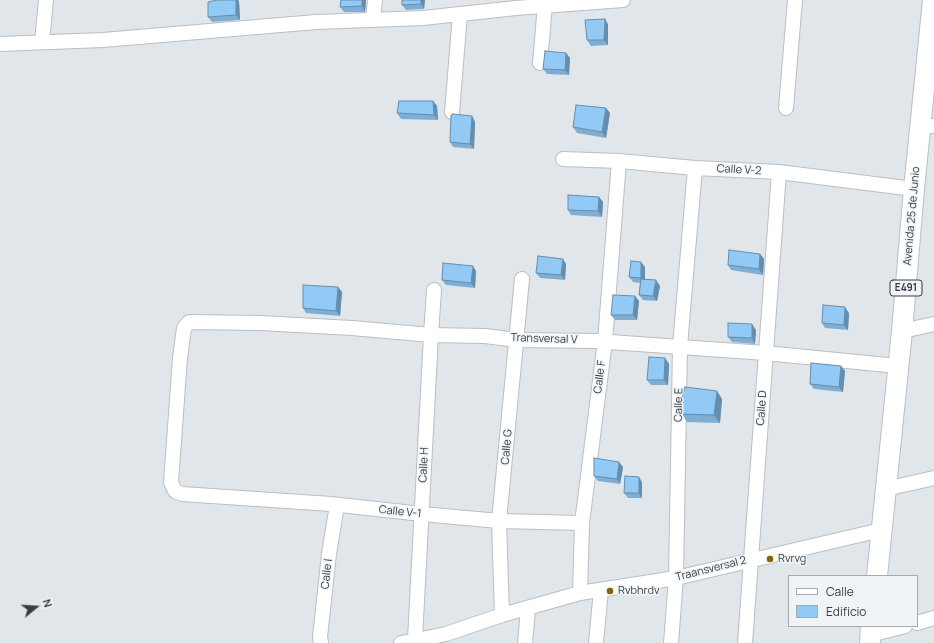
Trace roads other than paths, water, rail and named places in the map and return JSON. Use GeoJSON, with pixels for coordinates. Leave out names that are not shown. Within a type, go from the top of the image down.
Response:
{"type":"FeatureCollection","features":[{"type":"Feature","properties":{"kind":"highway","name":"Avenida 25 de Junio"},"geometry":{"type":"LineString","coordinates":[[877,575],[902,332],[914,189],[927,126],[933,0]]}},
{"type":"Feature","properties":{"kind":"street"},"geometry":{"type":"LineString","coordinates":[[42,42],[46,0]]}},
{"type":"Feature","properties":{"kind":"street"},"geometry":{"type":"LineString","coordinates":[[373,20],[375,0]]}},
{"type":"Feature","properties":{"kind":"street"},"geometry":{"type":"LineString","coordinates":[[0,44],[103,40],[316,22],[423,18],[545,5],[623,0]]}},
{"type":"Feature","properties":{"kind":"street"},"geometry":{"type":"LineString","coordinates":[[786,108],[795,0]]}},
{"type":"Feature","properties":{"kind":"street"},"geometry":{"type":"LineString","coordinates":[[540,63],[545,5]]}},
{"type":"Feature","properties":{"kind":"street"},"geometry":{"type":"LineString","coordinates":[[452,112],[460,14]]}},
{"type":"Feature","properties":{"kind":"street","name":"Calle V-2"},"geometry":{"type":"LineString","coordinates":[[563,159],[619,161],[695,168],[779,172],[914,189]]}},
{"type":"Feature","properties":{"kind":"street","name":"Calle F"},"geometry":{"type":"LineString","coordinates":[[580,593],[582,523],[605,341],[619,161]]}},
{"type":"Feature","properties":{"kind":"street","name":"Calle E"},"geometry":{"type":"LineString","coordinates":[[670,643],[676,578],[680,346],[695,168]]}},
{"type":"Feature","properties":{"kind":"street","name":"Calle D"},"geometry":{"type":"LineString","coordinates":[[745,643],[779,172]]}},
{"type":"Feature","properties":{"kind":"street","name":"Calle G"},"geometry":{"type":"LineString","coordinates":[[502,615],[500,521],[522,279]]}},
{"type":"Feature","properties":{"kind":"street","name":"Calle H"},"geometry":{"type":"LineString","coordinates":[[415,639],[434,290]]}},
{"type":"Feature","properties":{"kind":"street","name":"Transversal V"},"geometry":{"type":"LineString","coordinates":[[189,322],[260,323],[352,328],[431,335],[485,336],[517,340],[605,341],[765,353],[898,366]]}},
{"type":"Feature","properties":{"kind":"street","name":"Calle V-1"},"geometry":{"type":"LineString","coordinates":[[189,322],[184,328],[180,358],[171,482],[175,491],[182,494],[337,505],[500,521],[582,523]]}},
{"type":"Feature","properties":{"kind":"street"},"geometry":{"type":"LineString","coordinates":[[902,332],[934,324]]}},
{"type":"Feature","properties":{"kind":"street"},"geometry":{"type":"LineString","coordinates":[[885,490],[934,478]]}},
{"type":"Feature","properties":{"kind":"street","name":"Calle I"},"geometry":{"type":"LineString","coordinates":[[321,643],[320,637],[329,554],[337,505]]}},
{"type":"Feature","properties":{"kind":"street","name":"Traansversal 2"},"geometry":{"type":"LineString","coordinates":[[401,643],[415,639],[446,638],[502,615],[528,609],[580,593],[676,578],[882,530]]}},
{"type":"Feature","properties":{"kind":"street"},"geometry":{"type":"LineString","coordinates":[[596,643],[601,590]]}},
{"type":"Feature","properties":{"kind":"street"},"geometry":{"type":"LineString","coordinates":[[525,643],[528,609]]}},
{"type":"Feature","properties":{"kind":"street"},"geometry":{"type":"LineString","coordinates":[[918,623],[934,618]]}},
{"type":"Feature","properties":{"kind":"street"},"geometry":{"type":"LineString","coordinates":[[871,635],[901,627]]}},
{"type":"Feature","properties":{"kind":"place","name":"Rvrvg"},"geometry":{"type":"Point","coordinates":[770,559]}},
{"type":"Feature","properties":{"kind":"place","name":"Rvbhrdv"},"geometry":{"type":"Point","coordinates":[610,591]}}]}
